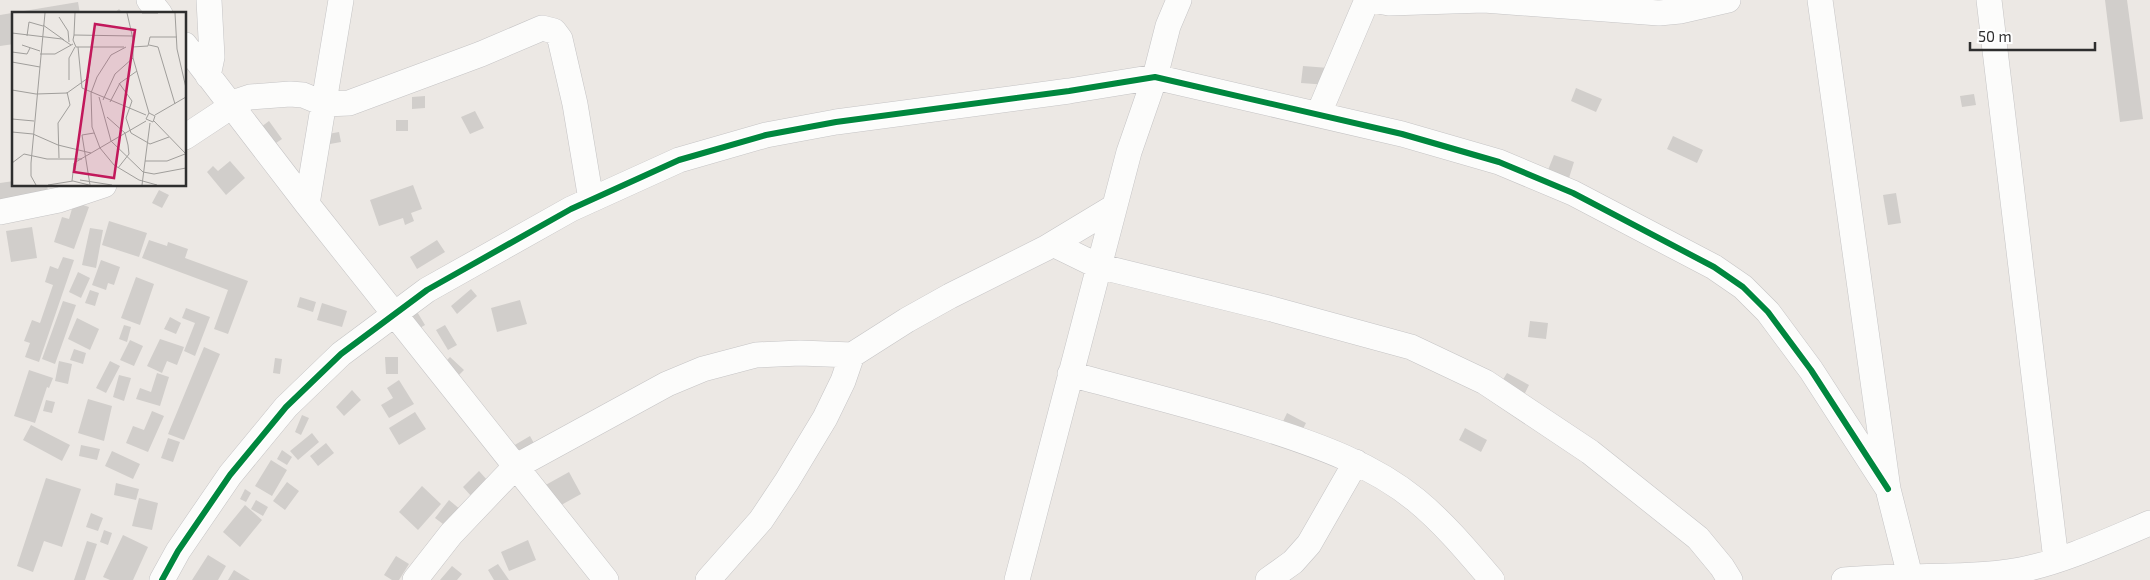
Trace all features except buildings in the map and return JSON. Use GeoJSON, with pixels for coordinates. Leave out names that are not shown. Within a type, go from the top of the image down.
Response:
{"type":"FeatureCollection","features":[{"type":"Feature","properties":{"kind":"street"},"geometry":{"type":"LineString","coordinates":[[149,0],[158,12]]}},
{"type":"Feature","properties":{"kind":"street"},"geometry":{"type":"LineString","coordinates":[[208,76],[212,57],[209,0]]}},
{"type":"Feature","properties":{"kind":"street"},"geometry":{"type":"LineString","coordinates":[[307,204],[341,0]]}},
{"type":"Feature","properties":{"kind":"street"},"geometry":{"type":"LineString","coordinates":[[1017,580],[1129,152],[1155,77],[1168,26],[1179,0]]}},
{"type":"Feature","properties":{"kind":"street"},"geometry":{"type":"LineString","coordinates":[[1320,113],[1367,0]]}},
{"type":"Feature","properties":{"kind":"street"},"geometry":{"type":"LineString","coordinates":[[1372,0],[1389,3],[1484,0],[1659,12],[1680,12],[1728,0]]}},
{"type":"Feature","properties":{"kind":"street"},"geometry":{"type":"LineString","coordinates":[[1820,0],[1888,490],[1903,577]]}},
{"type":"Feature","properties":{"kind":"street"},"geometry":{"type":"LineString","coordinates":[[1989,0],[2056,560]]}},
{"type":"Feature","properties":{"kind":"street"},"geometry":{"type":"LineString","coordinates":[[186,135],[250,97],[290,94],[303,95],[325,104],[349,103],[481,54],[542,28],[554,30],[560,39],[575,104],[591,200]]}},
{"type":"Feature","properties":{"kind":"street"},"geometry":{"type":"LineString","coordinates":[[186,46],[307,204],[606,580]]}},
{"type":"Feature","properties":{"kind":"street"},"geometry":{"type":"LineString","coordinates":[[162,580],[178,550],[230,475],[286,407],[341,354],[427,290],[485,256],[591,200],[679,160],[766,135],[836,122],[1060,92],[1155,77],[1320,113],[1499,162],[1573,193],[1714,267],[1743,286],[1768,312],[1811,370],[1888,490]]}},
{"type":"Feature","properties":{"kind":"street"},"geometry":{"type":"LineString","coordinates":[[0,212],[59,200],[101,186]]}},
{"type":"Feature","properties":{"kind":"street"},"geometry":{"type":"LineString","coordinates":[[416,580],[451,534],[515,467],[667,384],[703,369],[756,356],[800,353],[852,355],[907,320],[1053,244],[1114,207]]}},
{"type":"Feature","properties":{"kind":"street"},"geometry":{"type":"LineString","coordinates":[[1053,244],[1098,266],[1272,309],[1411,347],[1486,382],[1590,452],[1698,538],[1722,567],[1730,580]]}},
{"type":"Feature","properties":{"kind":"street"},"geometry":{"type":"LineString","coordinates":[[708,580],[761,520],[787,481],[825,418],[843,381],[852,355]]}},
{"type":"Feature","properties":{"kind":"street"},"geometry":{"type":"LineString","coordinates":[[1070,374],[1235,419],[1322,447],[1356,462],[1416,500],[1458,540],[1492,580]]}},
{"type":"Feature","properties":{"kind":"street"},"geometry":{"type":"LineString","coordinates":[[1268,580],[1293,562],[1309,544],[1356,462]]}},
{"type":"Feature","properties":{"kind":"street"},"geometry":{"type":"LineString","coordinates":[[1844,580],[1972,576],[2022,570],[2056,560],[2150,523]]}},
{"type":"Feature","properties":{"kind":"cycle path"},"geometry":{"type":"LineString","coordinates":[[162,580],[178,551],[230,475],[286,407],[341,354],[427,290],[571,209],[679,160],[766,135],[836,122],[1069,91],[1155,77],[1402,134],[1499,162],[1573,193],[1714,267],[1743,287],[1768,312],[1811,370],[1888,489]]}}]}
